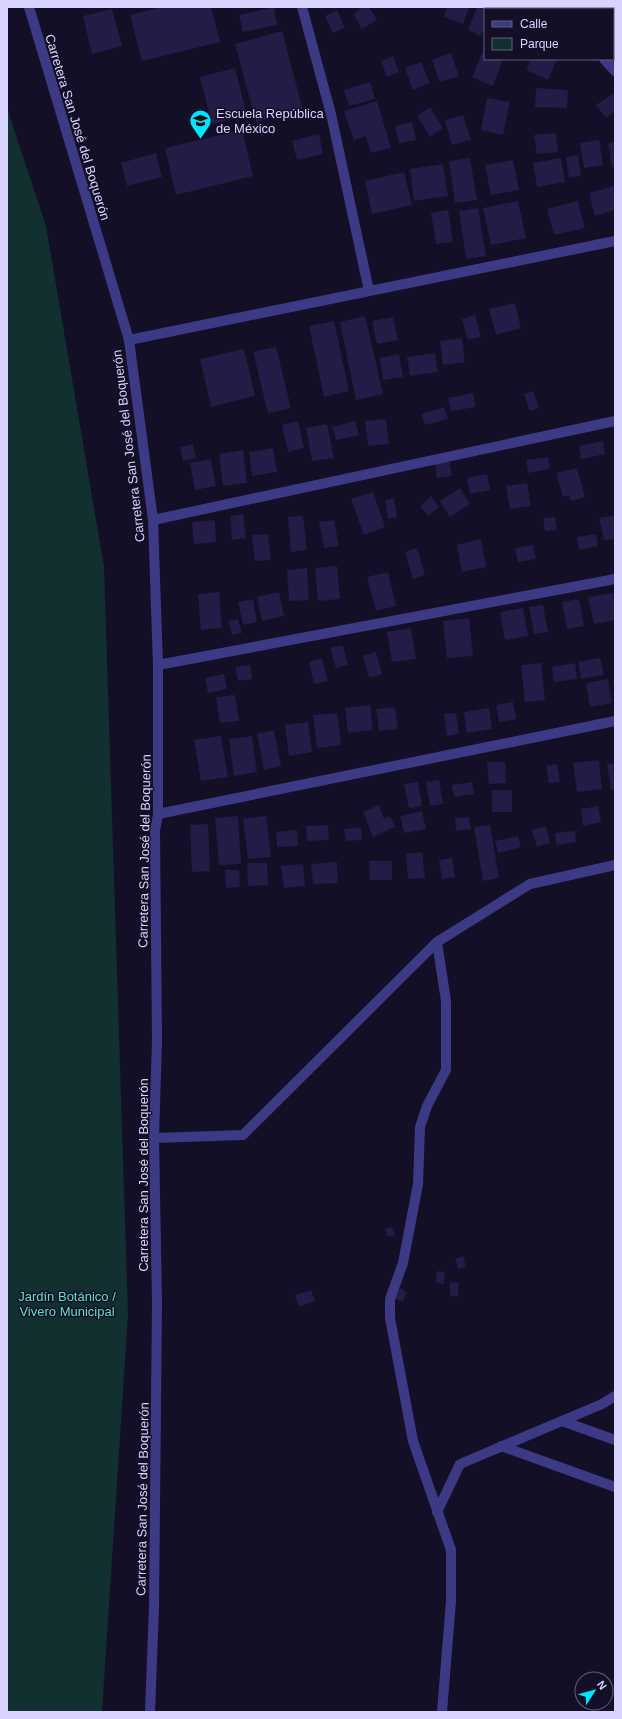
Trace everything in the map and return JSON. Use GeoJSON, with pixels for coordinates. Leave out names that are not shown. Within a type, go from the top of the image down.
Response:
{"type":"FeatureCollection","features":[{"type":"Feature","properties":{"kind":"street","name":"Carretera San José del Boquerón"},"geometry":{"type":"LineString","coordinates":[[29,7],[129,340],[153,520],[158,665],[158,814],[155,832],[157,1040],[154,1138],[157,1303],[154,1607],[150,1712]]}},
{"type":"Feature","properties":{"kind":"street"},"geometry":{"type":"LineString","coordinates":[[302,7],[331,114],[369,291]]}},
{"type":"Feature","properties":{"kind":"street"},"geometry":{"type":"LineString","coordinates":[[605,60],[615,71]]}},
{"type":"Feature","properties":{"kind":"street"},"geometry":{"type":"LineString","coordinates":[[129,340],[615,241]]}},
{"type":"Feature","properties":{"kind":"street"},"geometry":{"type":"LineString","coordinates":[[153,520],[615,421]]}},
{"type":"Feature","properties":{"kind":"street"},"geometry":{"type":"LineString","coordinates":[[158,665],[615,579]]}},
{"type":"Feature","properties":{"kind":"street"},"geometry":{"type":"LineString","coordinates":[[158,814],[615,722]]}},
{"type":"Feature","properties":{"kind":"street"},"geometry":{"type":"LineString","coordinates":[[154,1138],[243,1135],[437,942],[530,884],[615,865]]}},
{"type":"Feature","properties":{"kind":"street"},"geometry":{"type":"LineString","coordinates":[[437,942],[446,1001],[446,1070],[427,1106],[420,1127],[418,1184],[403,1263],[390,1300],[390,1318],[413,1441],[450,1550],[451,1601],[442,1712]]}},
{"type":"Feature","properties":{"kind":"street"},"geometry":{"type":"LineString","coordinates":[[437,1512],[460,1464],[602,1404],[615,1396]]}},
{"type":"Feature","properties":{"kind":"street"},"geometry":{"type":"LineString","coordinates":[[562,1421],[615,1440]]}},
{"type":"Feature","properties":{"kind":"street"},"geometry":{"type":"LineString","coordinates":[[501,1446],[615,1487]]}},
{"type":"Feature","properties":{"kind":"green space","name":"Jardín Botánico / Vivero Municipal"},"geometry":{"type":"Polygon","coordinates":[[[7,108],[46,226],[104,567],[128,1315],[102,1712],[7,1712],[7,108]]]}},
{"type":"Feature","properties":{"kind":"building"},"geometry":{"type":"Polygon","coordinates":[[[163,7],[211,7],[220,42],[142,61],[130,15],[163,7]]]}},
{"type":"Feature","properties":{"kind":"building"},"geometry":{"type":"Polygon","coordinates":[[[274,7],[277,25],[243,32],[239,15],[274,7]]]}},
{"type":"Feature","properties":{"kind":"building"},"geometry":{"type":"Polygon","coordinates":[[[363,7],[369,7],[377,20],[362,29],[353,14],[363,7]]]}},
{"type":"Feature","properties":{"kind":"building"},"geometry":{"type":"Polygon","coordinates":[[[447,7],[469,7],[463,24],[444,17],[447,7]]]}},
{"type":"Feature","properties":{"kind":"building"},"geometry":{"type":"Polygon","coordinates":[[[477,7],[489,8],[484,8],[484,28],[481,36],[468,30],[477,7]]]}},
{"type":"Feature","properties":{"kind":"building"},"geometry":{"type":"Polygon","coordinates":[[[578,7],[593,7],[592,8],[578,7]]]}},
{"type":"Feature","properties":{"kind":"building"},"geometry":{"type":"Polygon","coordinates":[[[112,9],[122,46],[92,54],[83,16],[112,9]]]}},
{"type":"Feature","properties":{"kind":"building"},"geometry":{"type":"Polygon","coordinates":[[[337,10],[345,28],[333,33],[325,16],[337,10]]]}},
{"type":"Feature","properties":{"kind":"building"},"geometry":{"type":"Polygon","coordinates":[[[282,31],[303,110],[256,122],[235,44],[282,31]]]}},
{"type":"Feature","properties":{"kind":"building"},"geometry":{"type":"Polygon","coordinates":[[[451,53],[459,76],[440,82],[432,60],[451,53]]]}},
{"type":"Feature","properties":{"kind":"building"},"geometry":{"type":"Polygon","coordinates":[[[482,53],[484,54],[484,60],[498,60],[502,62],[493,86],[472,77],[482,53]]]}},
{"type":"Feature","properties":{"kind":"building"},"geometry":{"type":"Polygon","coordinates":[[[393,56],[399,72],[387,77],[381,61],[393,56]]]}},
{"type":"Feature","properties":{"kind":"building"},"geometry":{"type":"Polygon","coordinates":[[[531,60],[557,60],[548,80],[526,70],[531,60]]]}},
{"type":"Feature","properties":{"kind":"building"},"geometry":{"type":"Polygon","coordinates":[[[421,62],[430,83],[413,90],[405,68],[421,62]]]}},
{"type":"Feature","properties":{"kind":"building"},"geometry":{"type":"Polygon","coordinates":[[[235,68],[247,115],[212,124],[200,77],[235,68]]]}},
{"type":"Feature","properties":{"kind":"building"},"geometry":{"type":"Polygon","coordinates":[[[370,82],[375,99],[349,106],[344,90],[370,82]]]}},
{"type":"Feature","properties":{"kind":"building"},"geometry":{"type":"Polygon","coordinates":[[[536,88],[568,90],[567,108],[535,107],[536,88]]]}},
{"type":"Feature","properties":{"kind":"building"},"geometry":{"type":"Polygon","coordinates":[[[614,93],[615,111],[606,118],[596,105],[614,93]]]}},
{"type":"Feature","properties":{"kind":"building"},"geometry":{"type":"Polygon","coordinates":[[[487,98],[510,102],[503,135],[481,130],[487,98]]]}},
{"type":"Feature","properties":{"kind":"building"},"geometry":{"type":"Polygon","coordinates":[[[377,101],[391,148],[371,153],[366,136],[354,140],[344,111],[377,101]]]}},
{"type":"Feature","properties":{"kind":"building"},"geometry":{"type":"Polygon","coordinates":[[[430,107],[443,128],[430,137],[417,116],[430,107]]]}},
{"type":"Feature","properties":{"kind":"building"},"geometry":{"type":"Polygon","coordinates":[[[463,115],[471,140],[452,145],[445,120],[463,115]]]}},
{"type":"Feature","properties":{"kind":"building"},"geometry":{"type":"Polygon","coordinates":[[[412,122],[416,140],[399,143],[395,126],[412,122]]]}},
{"type":"Feature","properties":{"kind":"building"},"geometry":{"type":"Polygon","coordinates":[[[242,130],[253,176],[176,195],[165,148],[242,130]]]}},
{"type":"Feature","properties":{"kind":"building"},"geometry":{"type":"Polygon","coordinates":[[[556,133],[558,152],[537,154],[534,135],[556,133]]]}},
{"type":"Feature","properties":{"kind":"building"},"geometry":{"type":"Polygon","coordinates":[[[319,134],[323,154],[297,160],[292,141],[319,134]]]}},
{"type":"Feature","properties":{"kind":"building"},"geometry":{"type":"Polygon","coordinates":[[[599,140],[603,165],[584,168],[580,143],[599,140]]]}},
{"type":"Feature","properties":{"kind":"building"},"geometry":{"type":"Polygon","coordinates":[[[615,142],[615,167],[612,167],[608,143],[615,142]]]}},
{"type":"Feature","properties":{"kind":"building"},"geometry":{"type":"Polygon","coordinates":[[[156,153],[162,177],[127,186],[121,163],[156,153]]]}},
{"type":"Feature","properties":{"kind":"building"},"geometry":{"type":"Polygon","coordinates":[[[578,155],[581,175],[569,178],[566,157],[578,155]]]}},
{"type":"Feature","properties":{"kind":"building"},"geometry":{"type":"Polygon","coordinates":[[[470,158],[477,200],[455,203],[449,161],[470,158]]]}},
{"type":"Feature","properties":{"kind":"building"},"geometry":{"type":"Polygon","coordinates":[[[561,158],[565,182],[537,187],[533,163],[561,158]]]}},
{"type":"Feature","properties":{"kind":"building"},"geometry":{"type":"Polygon","coordinates":[[[513,160],[519,190],[491,195],[485,165],[513,160]]]}},
{"type":"Feature","properties":{"kind":"building"},"geometry":{"type":"Polygon","coordinates":[[[443,164],[448,196],[414,201],[410,169],[443,164]]]}},
{"type":"Feature","properties":{"kind":"building"},"geometry":{"type":"Polygon","coordinates":[[[404,172],[412,205],[372,214],[365,181],[404,172]]]}},
{"type":"Feature","properties":{"kind":"building"},"geometry":{"type":"Polygon","coordinates":[[[614,186],[615,210],[595,216],[589,193],[614,186]]]}},
{"type":"Feature","properties":{"kind":"building"},"geometry":{"type":"Polygon","coordinates":[[[518,201],[526,238],[491,245],[483,208],[518,201]]]}},
{"type":"Feature","properties":{"kind":"building"},"geometry":{"type":"Polygon","coordinates":[[[578,201],[585,228],[554,235],[547,209],[578,201]]]}},
{"type":"Feature","properties":{"kind":"building"},"geometry":{"type":"Polygon","coordinates":[[[478,208],[486,256],[466,259],[459,211],[478,208]]]}},
{"type":"Feature","properties":{"kind":"building"},"geometry":{"type":"Polygon","coordinates":[[[448,210],[453,242],[436,244],[431,213],[448,210]]]}},
{"type":"Feature","properties":{"kind":"building"},"geometry":{"type":"Polygon","coordinates":[[[515,303],[521,328],[496,335],[489,309],[515,303]]]}},
{"type":"Feature","properties":{"kind":"building"},"geometry":{"type":"Polygon","coordinates":[[[475,315],[481,337],[468,340],[462,319],[475,315]]]}},
{"type":"Feature","properties":{"kind":"building"},"geometry":{"type":"Polygon","coordinates":[[[365,316],[383,394],[356,400],[340,322],[365,316]]]}},
{"type":"Feature","properties":{"kind":"building"},"geometry":{"type":"Polygon","coordinates":[[[393,317],[398,340],[377,344],[372,321],[393,317]]]}},
{"type":"Feature","properties":{"kind":"building"},"geometry":{"type":"Polygon","coordinates":[[[334,321],[349,391],[324,397],[309,326],[334,321]]]}},
{"type":"Feature","properties":{"kind":"building"},"geometry":{"type":"Polygon","coordinates":[[[462,338],[465,362],[443,365],[440,341],[462,338]]]}},
{"type":"Feature","properties":{"kind":"building"},"geometry":{"type":"Polygon","coordinates":[[[276,347],[291,408],[268,413],[253,352],[276,347]]]}},
{"type":"Feature","properties":{"kind":"building"},"geometry":{"type":"Polygon","coordinates":[[[244,349],[255,396],[211,407],[200,359],[244,349]]]}},
{"type":"Feature","properties":{"kind":"building"},"geometry":{"type":"Polygon","coordinates":[[[435,353],[438,372],[410,376],[407,357],[435,353]]]}},
{"type":"Feature","properties":{"kind":"building"},"geometry":{"type":"Polygon","coordinates":[[[399,354],[403,377],[383,380],[380,358],[399,354]]]}},
{"type":"Feature","properties":{"kind":"building"},"geometry":{"type":"Polygon","coordinates":[[[533,391],[539,408],[530,411],[524,394],[533,391]]]}},
{"type":"Feature","properties":{"kind":"building"},"geometry":{"type":"Polygon","coordinates":[[[473,393],[476,407],[451,411],[448,398],[473,393]]]}},
{"type":"Feature","properties":{"kind":"building"},"geometry":{"type":"Polygon","coordinates":[[[444,407],[448,419],[425,425],[421,414],[444,407]]]}},
{"type":"Feature","properties":{"kind":"building"},"geometry":{"type":"Polygon","coordinates":[[[386,419],[389,444],[368,446],[365,421],[386,419]]]}},
{"type":"Feature","properties":{"kind":"building"},"geometry":{"type":"Polygon","coordinates":[[[298,421],[304,448],[288,452],[282,425],[298,421]]]}},
{"type":"Feature","properties":{"kind":"building"},"geometry":{"type":"Polygon","coordinates":[[[355,421],[359,435],[336,440],[332,427],[355,421]]]}},
{"type":"Feature","properties":{"kind":"building"},"geometry":{"type":"Polygon","coordinates":[[[327,424],[334,458],[312,461],[306,428],[327,424]]]}},
{"type":"Feature","properties":{"kind":"building"},"geometry":{"type":"Polygon","coordinates":[[[603,441],[605,454],[581,459],[579,446],[603,441]]]}},
{"type":"Feature","properties":{"kind":"building"},"geometry":{"type":"Polygon","coordinates":[[[193,444],[196,458],[183,461],[180,447],[193,444]]]}},
{"type":"Feature","properties":{"kind":"building"},"geometry":{"type":"Polygon","coordinates":[[[273,448],[277,472],[252,476],[249,452],[273,448]]]}},
{"type":"Feature","properties":{"kind":"building"},"geometry":{"type":"Polygon","coordinates":[[[243,450],[247,483],[223,486],[219,454],[243,450]]]}},
{"type":"Feature","properties":{"kind":"building"},"geometry":{"type":"Polygon","coordinates":[[[548,457],[550,469],[528,473],[526,460],[548,457]]]}},
{"type":"Feature","properties":{"kind":"building"},"geometry":{"type":"Polygon","coordinates":[[[211,459],[216,486],[195,490],[190,463],[211,459]]]}},
{"type":"Feature","properties":{"kind":"building"},"geometry":{"type":"Polygon","coordinates":[[[449,461],[452,476],[437,478],[435,463],[449,461]]]}},
{"type":"Feature","properties":{"kind":"building"},"geometry":{"type":"Polygon","coordinates":[[[577,468],[585,497],[571,501],[569,495],[563,497],[556,473],[577,468]]]}},
{"type":"Feature","properties":{"kind":"building"},"geometry":{"type":"Polygon","coordinates":[[[487,474],[490,490],[470,494],[467,478],[487,474]]]}},
{"type":"Feature","properties":{"kind":"building"},"geometry":{"type":"Polygon","coordinates":[[[527,483],[531,506],[510,509],[506,486],[527,483]]]}},
{"type":"Feature","properties":{"kind":"building"},"geometry":{"type":"Polygon","coordinates":[[[460,488],[470,504],[450,517],[440,501],[460,488]]]}},
{"type":"Feature","properties":{"kind":"building"},"geometry":{"type":"Polygon","coordinates":[[[373,492],[385,527],[364,535],[351,499],[373,492]]]}},
{"type":"Feature","properties":{"kind":"building"},"geometry":{"type":"Polygon","coordinates":[[[431,496],[439,507],[428,516],[420,506],[431,496]]]}},
{"type":"Feature","properties":{"kind":"building"},"geometry":{"type":"Polygon","coordinates":[[[394,498],[397,517],[388,519],[385,500],[394,498]]]}},
{"type":"Feature","properties":{"kind":"building"},"geometry":{"type":"Polygon","coordinates":[[[243,514],[246,538],[232,540],[230,516],[243,514]]]}},
{"type":"Feature","properties":{"kind":"building"},"geometry":{"type":"Polygon","coordinates":[[[615,515],[615,539],[604,540],[599,518],[615,515]]]}},
{"type":"Feature","properties":{"kind":"building"},"geometry":{"type":"Polygon","coordinates":[[[303,516],[307,550],[291,552],[288,517],[303,516]]]}},
{"type":"Feature","properties":{"kind":"building"},"geometry":{"type":"Polygon","coordinates":[[[555,517],[557,530],[545,531],[543,518],[555,517]]]}},
{"type":"Feature","properties":{"kind":"building"},"geometry":{"type":"Polygon","coordinates":[[[215,520],[216,542],[194,544],[192,522],[215,520]]]}},
{"type":"Feature","properties":{"kind":"building"},"geometry":{"type":"Polygon","coordinates":[[[334,520],[339,546],[324,548],[319,522],[334,520]]]}},
{"type":"Feature","properties":{"kind":"building"},"geometry":{"type":"Polygon","coordinates":[[[268,534],[271,560],[255,561],[252,535],[268,534]]]}},
{"type":"Feature","properties":{"kind":"building"},"geometry":{"type":"Polygon","coordinates":[[[596,534],[598,546],[579,550],[577,537],[596,534]]]}},
{"type":"Feature","properties":{"kind":"building"},"geometry":{"type":"Polygon","coordinates":[[[481,539],[486,567],[462,572],[457,545],[481,539]]]}},
{"type":"Feature","properties":{"kind":"building"},"geometry":{"type":"Polygon","coordinates":[[[533,545],[536,559],[518,562],[515,548],[533,545]]]}},
{"type":"Feature","properties":{"kind":"building"},"geometry":{"type":"Polygon","coordinates":[[[417,548],[425,575],[413,579],[405,552],[417,548]]]}},
{"type":"Feature","properties":{"kind":"building"},"geometry":{"type":"Polygon","coordinates":[[[337,566],[340,599],[318,601],[315,568],[337,566]]]}},
{"type":"Feature","properties":{"kind":"building"},"geometry":{"type":"Polygon","coordinates":[[[307,568],[309,600],[289,601],[287,570],[307,568]]]}},
{"type":"Feature","properties":{"kind":"building"},"geometry":{"type":"Polygon","coordinates":[[[388,572],[396,606],[376,611],[367,577],[388,572]]]}},
{"type":"Feature","properties":{"kind":"building"},"geometry":{"type":"Polygon","coordinates":[[[219,592],[222,628],[201,630],[198,594],[219,592]]]}},
{"type":"Feature","properties":{"kind":"building"},"geometry":{"type":"Polygon","coordinates":[[[279,592],[284,616],[262,621],[257,597],[279,592]]]}},
{"type":"Feature","properties":{"kind":"building"},"geometry":{"type":"Polygon","coordinates":[[[613,593],[615,620],[594,624],[588,597],[613,593]]]}},
{"type":"Feature","properties":{"kind":"building"},"geometry":{"type":"Polygon","coordinates":[[[253,599],[257,622],[243,625],[238,602],[253,599]]]}},
{"type":"Feature","properties":{"kind":"building"},"geometry":{"type":"Polygon","coordinates":[[[579,599],[584,626],[567,629],[562,602],[579,599]]]}},
{"type":"Feature","properties":{"kind":"building"},"geometry":{"type":"Polygon","coordinates":[[[543,605],[548,632],[534,634],[529,607],[543,605]]]}},
{"type":"Feature","properties":{"kind":"building"},"geometry":{"type":"Polygon","coordinates":[[[523,608],[528,636],[505,640],[500,612],[523,608]]]}},
{"type":"Feature","properties":{"kind":"building"},"geometry":{"type":"Polygon","coordinates":[[[469,618],[473,656],[447,658],[443,621],[469,618]]]}},
{"type":"Feature","properties":{"kind":"building"},"geometry":{"type":"Polygon","coordinates":[[[238,619],[242,633],[232,635],[228,621],[238,619]]]}},
{"type":"Feature","properties":{"kind":"building"},"geometry":{"type":"Polygon","coordinates":[[[411,628],[416,659],[392,662],[387,632],[411,628]]]}},
{"type":"Feature","properties":{"kind":"building"},"geometry":{"type":"Polygon","coordinates":[[[343,645],[348,665],[336,668],[330,648],[343,645]]]}},
{"type":"Feature","properties":{"kind":"building"},"geometry":{"type":"Polygon","coordinates":[[[376,652],[382,674],[369,678],[363,656],[376,652]]]}},
{"type":"Feature","properties":{"kind":"building"},"geometry":{"type":"Polygon","coordinates":[[[322,658],[328,681],[314,684],[309,662],[322,658]]]}},
{"type":"Feature","properties":{"kind":"building"},"geometry":{"type":"Polygon","coordinates":[[[600,658],[604,675],[581,679],[578,662],[600,658]]]}},
{"type":"Feature","properties":{"kind":"building"},"geometry":{"type":"Polygon","coordinates":[[[541,663],[545,700],[525,702],[521,665],[541,663]]]}},
{"type":"Feature","properties":{"kind":"building"},"geometry":{"type":"Polygon","coordinates":[[[575,663],[577,679],[554,682],[552,667],[575,663]]]}},
{"type":"Feature","properties":{"kind":"building"},"geometry":{"type":"Polygon","coordinates":[[[250,665],[252,679],[238,681],[235,667],[250,665]]]}},
{"type":"Feature","properties":{"kind":"building"},"geometry":{"type":"Polygon","coordinates":[[[224,674],[227,689],[208,693],[205,678],[224,674]]]}},
{"type":"Feature","properties":{"kind":"building"},"geometry":{"type":"Polygon","coordinates":[[[608,679],[612,703],[590,707],[586,683],[608,679]]]}},
{"type":"Feature","properties":{"kind":"building"},"geometry":{"type":"Polygon","coordinates":[[[235,695],[239,721],[220,723],[216,697],[235,695]]]}},
{"type":"Feature","properties":{"kind":"building"},"geometry":{"type":"Polygon","coordinates":[[[513,702],[516,719],[499,722],[496,705],[513,702]]]}},
{"type":"Feature","properties":{"kind":"building"},"geometry":{"type":"Polygon","coordinates":[[[370,705],[373,730],[348,733],[345,708],[370,705]]]}},
{"type":"Feature","properties":{"kind":"building"},"geometry":{"type":"Polygon","coordinates":[[[395,707],[398,729],[379,731],[376,709],[395,707]]]}},
{"type":"Feature","properties":{"kind":"building"},"geometry":{"type":"Polygon","coordinates":[[[489,708],[492,729],[467,733],[464,712],[489,708]]]}},
{"type":"Feature","properties":{"kind":"building"},"geometry":{"type":"Polygon","coordinates":[[[337,713],[341,745],[317,748],[313,715],[337,713]]]}},
{"type":"Feature","properties":{"kind":"building"},"geometry":{"type":"Polygon","coordinates":[[[456,713],[459,734],[447,736],[444,714],[456,713]]]}},
{"type":"Feature","properties":{"kind":"building"},"geometry":{"type":"Polygon","coordinates":[[[308,722],[312,752],[289,756],[285,725],[308,722]]]}},
{"type":"Feature","properties":{"kind":"building"},"geometry":{"type":"Polygon","coordinates":[[[274,730],[281,766],[264,770],[257,734],[274,730]]]}},
{"type":"Feature","properties":{"kind":"building"},"geometry":{"type":"Polygon","coordinates":[[[221,736],[228,777],[201,781],[194,740],[221,736]]]}},
{"type":"Feature","properties":{"kind":"building"},"geometry":{"type":"Polygon","coordinates":[[[252,736],[257,772],[234,776],[229,739],[252,736]]]}},
{"type":"Feature","properties":{"kind":"building"},"geometry":{"type":"Polygon","coordinates":[[[599,760],[602,789],[577,792],[573,763],[599,760]]]}},
{"type":"Feature","properties":{"kind":"building"},"geometry":{"type":"Polygon","coordinates":[[[487,762],[505,762],[506,783],[489,784],[487,762]]]}},
{"type":"Feature","properties":{"kind":"building"},"geometry":{"type":"Polygon","coordinates":[[[615,763],[615,789],[611,790],[607,764],[615,763]]]}},
{"type":"Feature","properties":{"kind":"building"},"geometry":{"type":"Polygon","coordinates":[[[557,764],[560,782],[549,783],[546,766],[557,764]]]}},
{"type":"Feature","properties":{"kind":"building"},"geometry":{"type":"Polygon","coordinates":[[[439,780],[443,804],[430,806],[426,782],[439,780]]]}},
{"type":"Feature","properties":{"kind":"building"},"geometry":{"type":"Polygon","coordinates":[[[418,782],[422,806],[409,808],[404,784],[418,782]]]}},
{"type":"Feature","properties":{"kind":"building"},"geometry":{"type":"Polygon","coordinates":[[[472,782],[474,794],[454,797],[452,785],[472,782]]]}},
{"type":"Feature","properties":{"kind":"building"},"geometry":{"type":"Polygon","coordinates":[[[492,790],[512,790],[512,812],[492,812],[492,790]]]}},
{"type":"Feature","properties":{"kind":"building"},"geometry":{"type":"Polygon","coordinates":[[[379,805],[384,819],[390,816],[395,827],[373,837],[363,812],[379,805]]]}},
{"type":"Feature","properties":{"kind":"building"},"geometry":{"type":"Polygon","coordinates":[[[598,806],[601,822],[583,826],[581,809],[598,806]]]}},
{"type":"Feature","properties":{"kind":"building"},"geometry":{"type":"Polygon","coordinates":[[[422,811],[426,829],[404,833],[400,816],[422,811]]]}},
{"type":"Feature","properties":{"kind":"building"},"geometry":{"type":"Polygon","coordinates":[[[238,816],[241,864],[219,865],[215,818],[238,816]]]}},
{"type":"Feature","properties":{"kind":"building"},"geometry":{"type":"Polygon","coordinates":[[[266,816],[271,857],[248,859],[243,819],[266,816]]]}},
{"type":"Feature","properties":{"kind":"building"},"geometry":{"type":"Polygon","coordinates":[[[469,817],[471,829],[456,831],[455,818],[469,817]]]}},
{"type":"Feature","properties":{"kind":"building"},"geometry":{"type":"Polygon","coordinates":[[[208,824],[210,871],[192,872],[190,825],[208,824]]]}},
{"type":"Feature","properties":{"kind":"building"},"geometry":{"type":"Polygon","coordinates":[[[328,825],[329,840],[307,841],[306,826],[328,825]]]}},
{"type":"Feature","properties":{"kind":"building"},"geometry":{"type":"Polygon","coordinates":[[[490,825],[499,878],[483,881],[474,827],[490,825]]]}},
{"type":"Feature","properties":{"kind":"building"},"geometry":{"type":"Polygon","coordinates":[[[546,826],[550,843],[537,847],[532,830],[546,826]]]}},
{"type":"Feature","properties":{"kind":"building"},"geometry":{"type":"Polygon","coordinates":[[[361,827],[362,840],[346,841],[344,829],[361,827]]]}},
{"type":"Feature","properties":{"kind":"building"},"geometry":{"type":"Polygon","coordinates":[[[297,830],[298,846],[277,847],[276,832],[297,830]]]}},
{"type":"Feature","properties":{"kind":"building"},"geometry":{"type":"Polygon","coordinates":[[[575,831],[576,842],[556,845],[555,833],[575,831]]]}},
{"type":"Feature","properties":{"kind":"building"},"geometry":{"type":"Polygon","coordinates":[[[518,836],[521,847],[498,853],[495,841],[518,836]]]}},
{"type":"Feature","properties":{"kind":"building"},"geometry":{"type":"Polygon","coordinates":[[[422,852],[425,878],[408,879],[406,854],[422,852]]]}},
{"type":"Feature","properties":{"kind":"building"},"geometry":{"type":"Polygon","coordinates":[[[452,858],[455,877],[442,879],[439,860],[452,858]]]}},
{"type":"Feature","properties":{"kind":"building"},"geometry":{"type":"Polygon","coordinates":[[[369,861],[392,861],[392,880],[370,880],[369,861]]]}},
{"type":"Feature","properties":{"kind":"building"},"geometry":{"type":"Polygon","coordinates":[[[337,862],[338,883],[313,884],[311,864],[337,862]]]}},
{"type":"Feature","properties":{"kind":"building"},"geometry":{"type":"Polygon","coordinates":[[[247,863],[267,863],[268,885],[248,886],[247,863]]]}},
{"type":"Feature","properties":{"kind":"building"},"geometry":{"type":"Polygon","coordinates":[[[303,864],[305,886],[284,888],[281,866],[303,864]]]}},
{"type":"Feature","properties":{"kind":"building"},"geometry":{"type":"Polygon","coordinates":[[[225,870],[239,870],[240,887],[226,888],[225,870]]]}},
{"type":"Feature","properties":{"kind":"building"},"geometry":{"type":"Polygon","coordinates":[[[392,1227],[395,1235],[388,1237],[385,1229],[392,1227]]]}},
{"type":"Feature","properties":{"kind":"building"},"geometry":{"type":"Polygon","coordinates":[[[463,1256],[466,1267],[458,1269],[455,1259],[463,1256]]]}},
{"type":"Feature","properties":{"kind":"building"},"geometry":{"type":"Polygon","coordinates":[[[437,1271],[445,1272],[444,1284],[436,1283],[437,1271]]]}},
{"type":"Feature","properties":{"kind":"building"},"geometry":{"type":"Polygon","coordinates":[[[450,1282],[459,1283],[458,1297],[450,1296],[450,1282]]]}},
{"type":"Feature","properties":{"kind":"building"},"geometry":{"type":"Polygon","coordinates":[[[400,1288],[407,1292],[403,1302],[395,1299],[400,1288]]]}},
{"type":"Feature","properties":{"kind":"building"},"geometry":{"type":"Polygon","coordinates":[[[311,1290],[315,1301],[299,1307],[295,1295],[311,1290]]]}},
{"type":"Feature","properties":{"kind":"place","name":"Escuela República de México"},"geometry":{"type":"Point","coordinates":[200,140]}}]}
